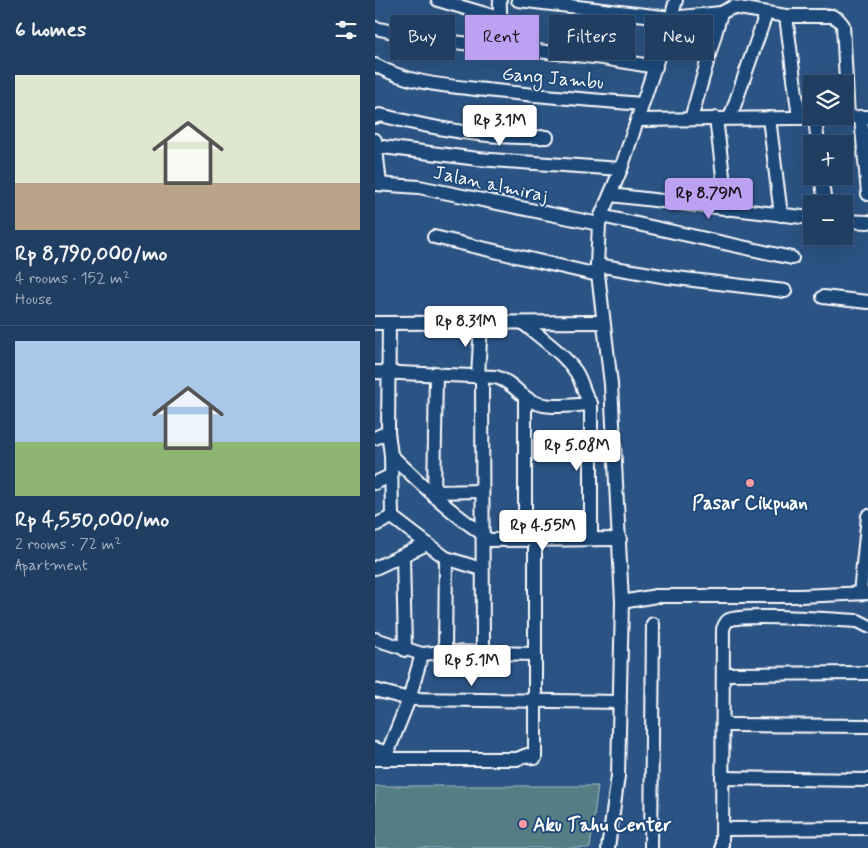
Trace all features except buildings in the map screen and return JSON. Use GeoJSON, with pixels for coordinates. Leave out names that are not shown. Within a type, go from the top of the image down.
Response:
{"type":"FeatureCollection","features":[{"type":"Feature","properties":{"kind":"street"},"geometry":{"type":"LineString","coordinates":[[438,0],[489,15]]}},
{"type":"Feature","properties":{"kind":"street"},"geometry":{"type":"LineString","coordinates":[[499,15],[500,0]]}},
{"type":"Feature","properties":{"kind":"street"},"geometry":{"type":"LineString","coordinates":[[518,0],[646,15]]}},
{"type":"Feature","properties":{"kind":"street"},"geometry":{"type":"LineString","coordinates":[[672,15],[676,0]]}},
{"type":"Feature","properties":{"kind":"street"},"geometry":{"type":"LineString","coordinates":[[686,15],[730,6],[765,14],[832,16],[843,24],[845,75]]}},
{"type":"Feature","properties":{"kind":"street"},"geometry":{"type":"LineString","coordinates":[[691,119],[730,6]]}},
{"type":"Feature","properties":{"kind":"street"},"geometry":{"type":"LineString","coordinates":[[730,118],[765,14]]}},
{"type":"Feature","properties":{"kind":"street"},"geometry":{"type":"LineString","coordinates":[[786,16],[799,118]]}},
{"type":"Feature","properties":{"kind":"street"},"geometry":{"type":"LineString","coordinates":[[375,28],[425,39],[465,43]]}},
{"type":"Feature","properties":{"kind":"street"},"geometry":{"type":"LineString","coordinates":[[539,50],[656,67]]}},
{"type":"Feature","properties":{"kind":"street"},"geometry":{"type":"LineString","coordinates":[[608,848],[618,776],[622,602],[611,384],[598,270],[600,220],[621,169],[658,60]]}},
{"type":"Feature","properties":{"kind":"street","name":"Gang Jambu"},"geometry":{"type":"LineString","coordinates":[[375,65],[399,76],[419,82],[534,95],[642,104]]}},
{"type":"Feature","properties":{"kind":"street"},"geometry":{"type":"LineString","coordinates":[[375,116],[380,115],[413,124],[489,136],[547,137]]}},
{"type":"Feature","properties":{"kind":"street"},"geometry":{"type":"LineString","coordinates":[[865,117],[868,194]]}},
{"type":"Feature","properties":{"kind":"street"},"geometry":{"type":"LineString","coordinates":[[716,118],[727,209]]}},
{"type":"Feature","properties":{"kind":"street"},"geometry":{"type":"LineString","coordinates":[[769,118],[781,214]]}},
{"type":"Feature","properties":{"kind":"street"},"geometry":{"type":"LineString","coordinates":[[638,120],[803,118]]}},
{"type":"Feature","properties":{"kind":"street"},"geometry":{"type":"LineString","coordinates":[[377,184],[376,144],[478,159],[621,169]]}},
{"type":"Feature","properties":{"kind":"street","name":"Jalan almiraj"},"geometry":{"type":"LineString","coordinates":[[377,184],[419,187],[792,258]]}},
{"type":"Feature","properties":{"kind":"street"},"geometry":{"type":"LineString","coordinates":[[610,195],[803,217]]}},
{"type":"Feature","properties":{"kind":"street"},"geometry":{"type":"LineString","coordinates":[[853,221],[868,222]]}},
{"type":"Feature","properties":{"kind":"street"},"geometry":{"type":"LineString","coordinates":[[434,237],[598,270],[785,291]]}},
{"type":"Feature","properties":{"kind":"street"},"geometry":{"type":"LineString","coordinates":[[823,297],[868,302]]}},
{"type":"Feature","properties":{"kind":"street"},"geometry":{"type":"LineString","coordinates":[[375,323],[603,322]]}},
{"type":"Feature","properties":{"kind":"street"},"geometry":{"type":"LineString","coordinates":[[389,323],[382,372],[381,418],[387,432],[391,455],[392,517],[446,558],[481,569]]}},
{"type":"Feature","properties":{"kind":"street"},"geometry":{"type":"LineString","coordinates":[[481,323],[483,655]]}},
{"type":"Feature","properties":{"kind":"street"},"geometry":{"type":"LineString","coordinates":[[523,323],[565,359],[576,372],[584,395],[591,404],[591,539]]}},
{"type":"Feature","properties":{"kind":"street"},"geometry":{"type":"LineString","coordinates":[[382,372],[436,373],[505,379],[525,397],[543,406],[591,404]]}},
{"type":"Feature","properties":{"kind":"street"},"geometry":{"type":"LineString","coordinates":[[434,494],[436,373]]}},
{"type":"Feature","properties":{"kind":"street"},"geometry":{"type":"LineString","coordinates":[[375,749],[383,757],[517,759],[527,755],[535,758],[525,397]]}},
{"type":"Feature","properties":{"kind":"street"},"geometry":{"type":"LineString","coordinates":[[375,438],[387,432]]}},
{"type":"Feature","properties":{"kind":"street"},"geometry":{"type":"LineString","coordinates":[[391,455],[434,494],[481,531],[488,540],[530,538],[620,539]]}},
{"type":"Feature","properties":{"kind":"street"},"geometry":{"type":"LineString","coordinates":[[375,483],[390,476]]}},
{"type":"Feature","properties":{"kind":"street"},"geometry":{"type":"LineString","coordinates":[[434,494],[481,491]]}},
{"type":"Feature","properties":{"kind":"street"},"geometry":{"type":"LineString","coordinates":[[622,602],[656,596],[800,596],[864,593],[868,516]]}},
{"type":"Feature","properties":{"kind":"street"},"geometry":{"type":"LineString","coordinates":[[375,525],[392,517]]}},
{"type":"Feature","properties":{"kind":"street"},"geometry":{"type":"LineString","coordinates":[[375,568],[427,544]]}},
{"type":"Feature","properties":{"kind":"street"},"geometry":{"type":"LineString","coordinates":[[403,555],[405,650]]}},
{"type":"Feature","properties":{"kind":"street"},"geometry":{"type":"LineString","coordinates":[[445,652],[446,558]]}},
{"type":"Feature","properties":{"kind":"street"},"geometry":{"type":"LineString","coordinates":[[723,848],[723,629],[730,620],[757,618],[849,620],[858,621],[868,626]]}},
{"type":"Feature","properties":{"kind":"street"},"geometry":{"type":"LineString","coordinates":[[651,848],[653,624]]}},
{"type":"Feature","properties":{"kind":"street"},"geometry":{"type":"LineString","coordinates":[[375,639],[422,654],[445,652],[483,655],[533,654]]}},
{"type":"Feature","properties":{"kind":"street"},"geometry":{"type":"LineString","coordinates":[[383,757],[409,699],[422,654]]}},
{"type":"Feature","properties":{"kind":"street"},"geometry":{"type":"LineString","coordinates":[[723,674],[868,673]]}},
{"type":"Feature","properties":{"kind":"street"},"geometry":{"type":"LineString","coordinates":[[375,690],[409,699],[620,702]]}},
{"type":"Feature","properties":{"kind":"street"},"geometry":{"type":"LineString","coordinates":[[724,725],[868,726]]}},
{"type":"Feature","properties":{"kind":"street"},"geometry":{"type":"LineString","coordinates":[[722,778],[868,780]]}},
{"type":"Feature","properties":{"kind":"street"},"geometry":{"type":"LineString","coordinates":[[723,829],[868,828]]}},
{"type":"Feature","properties":{"kind":"green space"},"geometry":{"type":"Polygon","coordinates":[[[375,786],[598,786],[590,848],[375,848],[375,786]]]}},
{"type":"Feature","properties":{"kind":"place","name":"Pasar Cikpuan"},"geometry":{"type":"Point","coordinates":[750,483]}},
{"type":"Feature","properties":{"kind":"place","name":"Aku Tahu Center"},"geometry":{"type":"Point","coordinates":[523,824]}}]}
